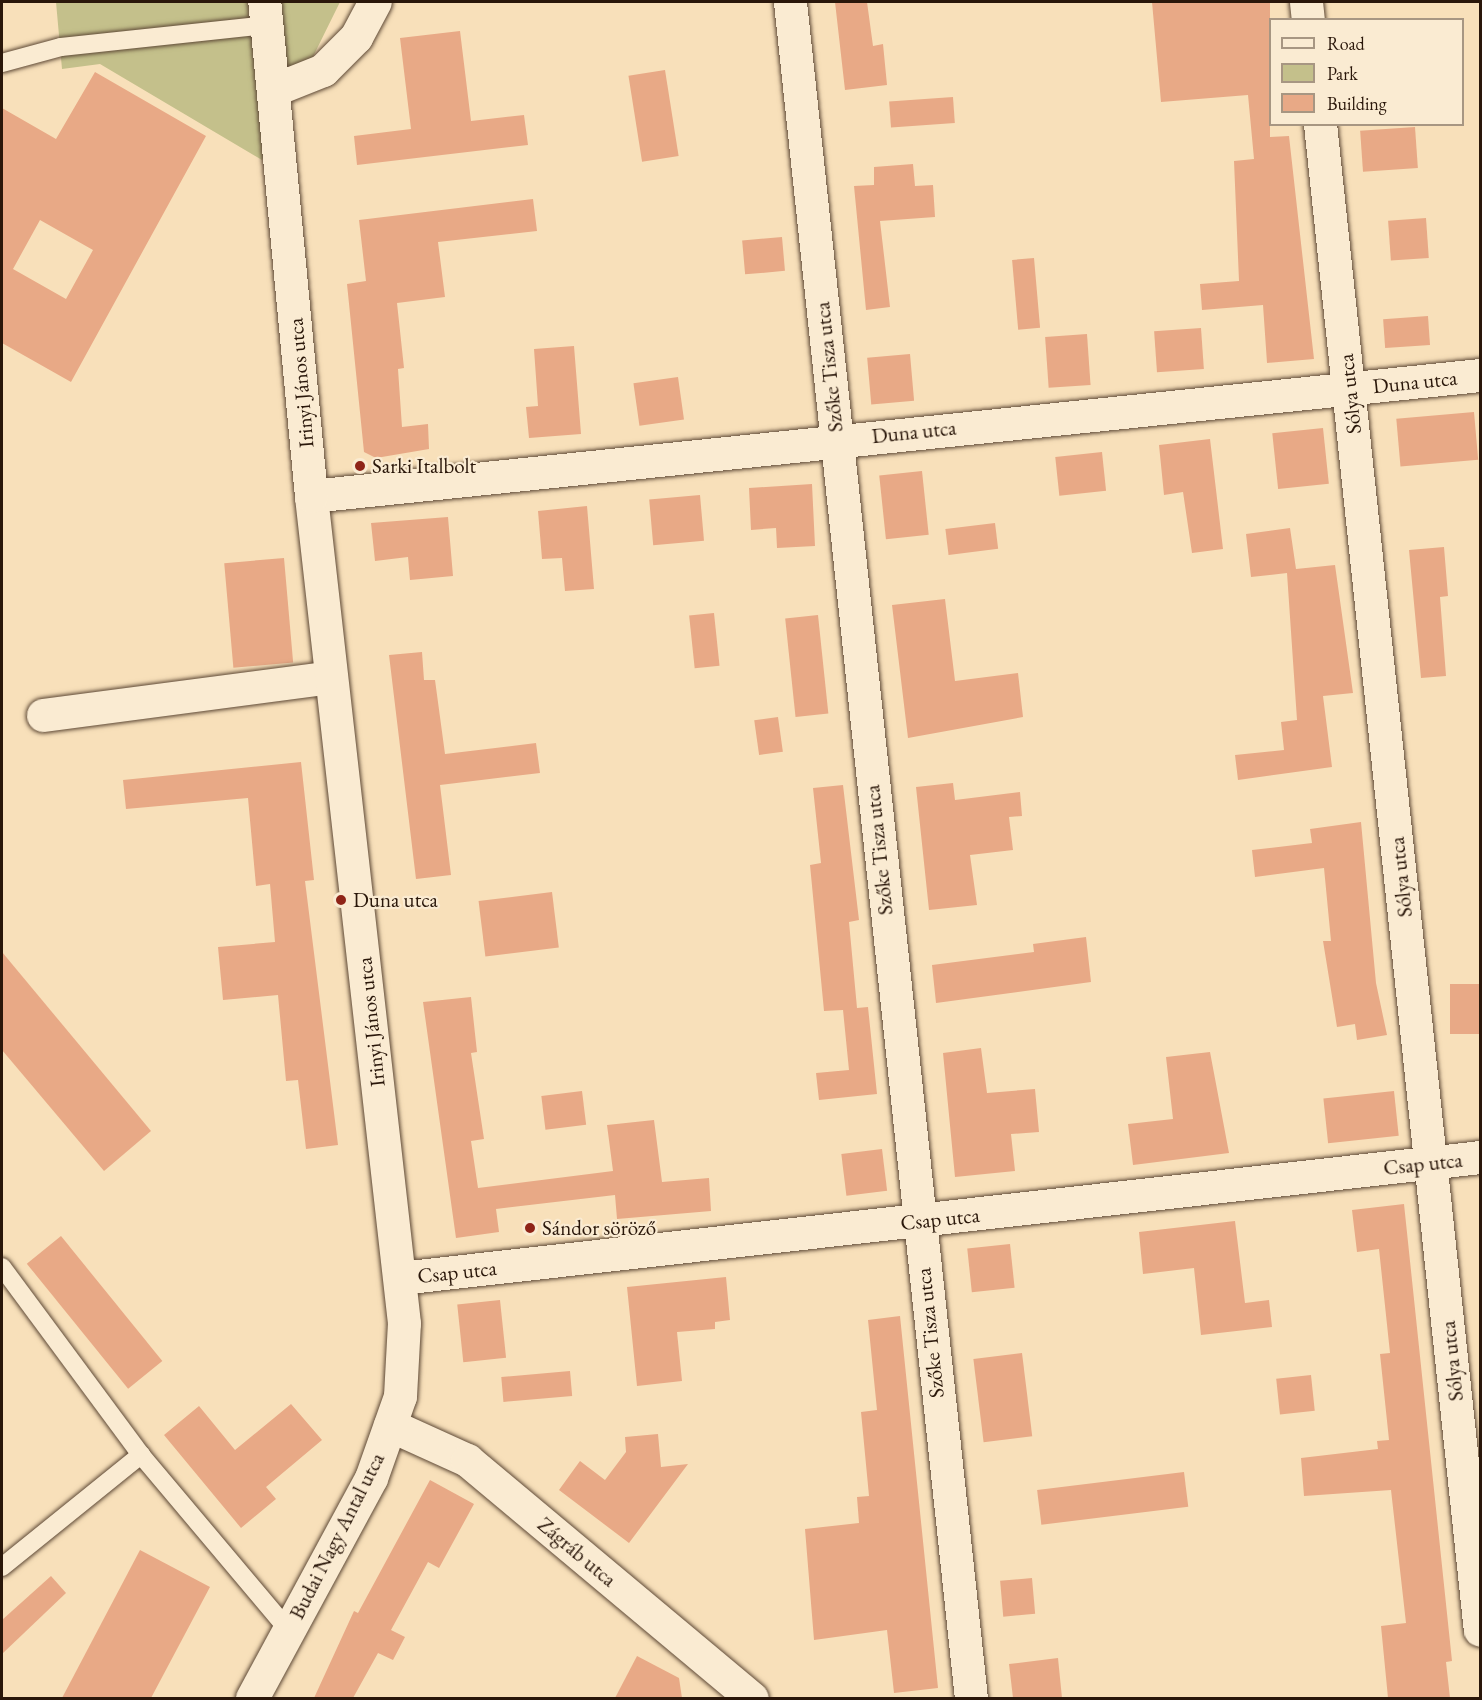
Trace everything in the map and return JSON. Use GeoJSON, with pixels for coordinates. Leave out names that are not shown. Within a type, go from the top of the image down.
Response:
{"type":"FeatureCollection","features":[{"type":"Feature","properties":{"kind":"street"},"geometry":{"type":"LineString","coordinates":[[272,80],[323,70],[356,38],[375,2]]}},
{"type":"Feature","properties":{"kind":"street","name":"Szőke Tisza utca"},"geometry":{"type":"LineString","coordinates":[[790,2],[918,1221],[971,1698]]}},
{"type":"Feature","properties":{"kind":"street"},"geometry":{"type":"LineString","coordinates":[[1306,2],[1308,18]]}},
{"type":"Feature","properties":{"kind":"street","name":"Irinyi János utca"},"geometry":{"type":"LineString","coordinates":[[265,13],[311,496],[400,1278],[402,1367]]}},
{"type":"Feature","properties":{"kind":"street","name":"Sólya utca"},"geometry":{"type":"LineString","coordinates":[[1320,126],[1480,1630]]}},
{"type":"Feature","properties":{"kind":"street","name":"Duna utca"},"geometry":{"type":"LineString","coordinates":[[311,496],[1480,375]]}},
{"type":"Feature","properties":{"kind":"street"},"geometry":{"type":"LineString","coordinates":[[43,715],[331,677]]}},
{"type":"Feature","properties":{"kind":"street","name":"Csap utca"},"geometry":{"type":"LineString","coordinates":[[400,1278],[1480,1157]]}},
{"type":"Feature","properties":{"kind":"street","name":"Budai Nagy Antal utca"},"geometry":{"type":"LineString","coordinates":[[252,1698],[371,1478],[390,1425],[402,1367]]}},
{"type":"Feature","properties":{"kind":"street","name":"Zágráb utca"},"geometry":{"type":"LineString","coordinates":[[390,1425],[467,1460],[719,1688],[752,1698]]}},
{"type":"Feature","properties":{"kind":"lane"},"geometry":{"type":"LineString","coordinates":[[2,63],[61,47],[265,13]]}},
{"type":"Feature","properties":{"kind":"lane"},"geometry":{"type":"LineString","coordinates":[[2,1267],[141,1455],[289,1631]]}},
{"type":"Feature","properties":{"kind":"lane"},"geometry":{"type":"LineString","coordinates":[[2,1567],[141,1455]]}},
{"type":"Feature","properties":{"kind":"green space"},"geometry":{"type":"Polygon","coordinates":[[[56,2],[340,2],[262,160],[100,64],[62,69],[56,2]]]}},
{"type":"Feature","properties":{"kind":"building"},"geometry":{"type":"Polygon","coordinates":[[[835,2],[867,2],[873,46],[883,44],[887,85],[845,90],[835,2]]]}},
{"type":"Feature","properties":{"kind":"building"},"geometry":{"type":"Polygon","coordinates":[[[1152,2],[1270,2],[1270,137],[1289,136],[1314,359],[1267,363],[1263,305],[1202,310],[1200,284],[1239,281],[1234,161],[1254,159],[1248,95],[1161,102],[1152,2]]]}},
{"type":"Feature","properties":{"kind":"building"},"geometry":{"type":"Polygon","coordinates":[[[460,31],[471,121],[524,115],[528,145],[357,165],[354,136],[411,129],[400,38],[460,31]]]}},
{"type":"Feature","properties":{"kind":"building"},"geometry":{"type":"Polygon","coordinates":[[[665,70],[679,156],[642,162],[628,76],[665,70]]]}},
{"type":"Feature","properties":{"kind":"building"},"geometry":{"type":"Polygon","coordinates":[[[95,72],[206,136],[71,382],[2,343],[2,108],[56,139],[95,72]],[[40,220],[13,269],[66,299],[93,250],[40,220]]]}},
{"type":"Feature","properties":{"kind":"building"},"geometry":{"type":"Polygon","coordinates":[[[953,97],[955,123],[891,127],[889,101],[953,97]]]}},
{"type":"Feature","properties":{"kind":"building"},"geometry":{"type":"Polygon","coordinates":[[[1415,127],[1418,168],[1363,172],[1360,131],[1415,127]]]}},
{"type":"Feature","properties":{"kind":"building"},"geometry":{"type":"Polygon","coordinates":[[[913,164],[915,186],[933,185],[935,217],[880,221],[890,307],[866,310],[854,186],[874,185],[874,167],[913,164]]]}},
{"type":"Feature","properties":{"kind":"building"},"geometry":{"type":"Polygon","coordinates":[[[533,199],[537,231],[438,242],[445,297],[397,303],[404,368],[398,369],[402,427],[428,424],[429,449],[376,458],[364,452],[347,284],[366,281],[359,220],[533,199]]]}},
{"type":"Feature","properties":{"kind":"building"},"geometry":{"type":"Polygon","coordinates":[[[1426,218],[1429,258],[1391,261],[1388,221],[1426,218]]]}},
{"type":"Feature","properties":{"kind":"building"},"geometry":{"type":"Polygon","coordinates":[[[782,237],[785,271],[745,274],[742,240],[782,237]]]}},
{"type":"Feature","properties":{"kind":"building"},"geometry":{"type":"Polygon","coordinates":[[[1034,258],[1040,328],[1018,330],[1012,260],[1034,258]]]}},
{"type":"Feature","properties":{"kind":"building"},"geometry":{"type":"Polygon","coordinates":[[[1428,316],[1430,345],[1385,348],[1383,319],[1428,316]]]}},
{"type":"Feature","properties":{"kind":"building"},"geometry":{"type":"Polygon","coordinates":[[[1201,328],[1204,369],[1157,372],[1154,331],[1201,328]]]}},
{"type":"Feature","properties":{"kind":"building"},"geometry":{"type":"Polygon","coordinates":[[[1087,334],[1091,385],[1049,388],[1045,337],[1087,334]]]}},
{"type":"Feature","properties":{"kind":"building"},"geometry":{"type":"Polygon","coordinates":[[[574,346],[581,434],[529,438],[526,407],[538,406],[534,349],[574,346]]]}},
{"type":"Feature","properties":{"kind":"building"},"geometry":{"type":"Polygon","coordinates":[[[910,354],[914,401],[871,405],[867,358],[910,354]]]}},
{"type":"Feature","properties":{"kind":"building"},"geometry":{"type":"Polygon","coordinates":[[[678,377],[684,420],[639,426],[633,383],[678,377]]]}},
{"type":"Feature","properties":{"kind":"building"},"geometry":{"type":"Polygon","coordinates":[[[1474,412],[1478,460],[1400,467],[1396,419],[1474,412]]]}},
{"type":"Feature","properties":{"kind":"building"},"geometry":{"type":"Polygon","coordinates":[[[1323,428],[1329,484],[1278,489],[1272,433],[1323,428]]]}},
{"type":"Feature","properties":{"kind":"building"},"geometry":{"type":"Polygon","coordinates":[[[1210,439],[1223,549],[1192,553],[1183,492],[1164,495],[1159,445],[1210,439]]]}},
{"type":"Feature","properties":{"kind":"building"},"geometry":{"type":"Polygon","coordinates":[[[1102,452],[1106,491],[1059,496],[1055,457],[1102,452]]]}},
{"type":"Feature","properties":{"kind":"building"},"geometry":{"type":"Polygon","coordinates":[[[922,471],[929,535],[886,539],[879,475],[922,471]]]}},
{"type":"Feature","properties":{"kind":"building"},"geometry":{"type":"Polygon","coordinates":[[[812,484],[815,546],[777,548],[776,528],[751,530],[749,488],[812,484]]]}},
{"type":"Feature","properties":{"kind":"building"},"geometry":{"type":"Polygon","coordinates":[[[700,495],[704,541],[653,545],[649,499],[700,495]]]}},
{"type":"Feature","properties":{"kind":"building"},"geometry":{"type":"Polygon","coordinates":[[[587,506],[594,589],[565,591],[562,558],[542,559],[538,511],[587,506]]]}},
{"type":"Feature","properties":{"kind":"building"},"geometry":{"type":"Polygon","coordinates":[[[448,517],[453,576],[410,580],[408,557],[375,561],[371,523],[448,517]]]}},
{"type":"Feature","properties":{"kind":"building"},"geometry":{"type":"Polygon","coordinates":[[[995,523],[998,549],[949,555],[945,529],[995,523]]]}},
{"type":"Feature","properties":{"kind":"building"},"geometry":{"type":"Polygon","coordinates":[[[1290,528],[1296,569],[1335,565],[1353,693],[1323,696],[1332,767],[1238,780],[1235,755],[1284,750],[1281,722],[1297,720],[1287,573],[1251,577],[1246,534],[1290,528]]]}},
{"type":"Feature","properties":{"kind":"building"},"geometry":{"type":"Polygon","coordinates":[[[1444,547],[1448,596],[1440,597],[1446,676],[1421,678],[1409,550],[1444,547]]]}},
{"type":"Feature","properties":{"kind":"building"},"geometry":{"type":"Polygon","coordinates":[[[284,558],[293,663],[233,668],[224,563],[284,558]]]}},
{"type":"Feature","properties":{"kind":"building"},"geometry":{"type":"Polygon","coordinates":[[[945,599],[955,681],[1018,673],[1023,717],[908,738],[892,605],[945,599]]]}},
{"type":"Feature","properties":{"kind":"building"},"geometry":{"type":"Polygon","coordinates":[[[714,613],[720,666],[695,668],[689,616],[714,613]]]}},
{"type":"Feature","properties":{"kind":"building"},"geometry":{"type":"Polygon","coordinates":[[[818,615],[828,713],[796,717],[785,618],[818,615]]]}},
{"type":"Feature","properties":{"kind":"building"},"geometry":{"type":"Polygon","coordinates":[[[422,652],[424,680],[435,680],[445,754],[536,743],[540,773],[440,785],[451,875],[416,879],[389,655],[422,652]]]}},
{"type":"Feature","properties":{"kind":"building"},"geometry":{"type":"Polygon","coordinates":[[[778,717],[783,752],[759,755],[754,720],[778,717]]]}},
{"type":"Feature","properties":{"kind":"building"},"geometry":{"type":"Polygon","coordinates":[[[301,762],[314,880],[305,881],[338,1145],[306,1149],[298,1080],[286,1081],[278,995],[223,1000],[218,947],[275,942],[270,884],[256,886],[248,798],[126,809],[123,780],[301,762]]]}},
{"type":"Feature","properties":{"kind":"building"},"geometry":{"type":"Polygon","coordinates":[[[953,783],[955,800],[1020,792],[1022,816],[1009,817],[1013,850],[970,855],[977,905],[929,910],[916,787],[953,783]]]}},
{"type":"Feature","properties":{"kind":"building"},"geometry":{"type":"Polygon","coordinates":[[[843,785],[859,920],[849,922],[857,1008],[868,1007],[877,1094],[819,1100],[816,1073],[849,1070],[843,1010],[824,1011],[810,865],[821,863],[813,788],[843,785]]]}},
{"type":"Feature","properties":{"kind":"building"},"geometry":{"type":"Polygon","coordinates":[[[1361,822],[1376,983],[1387,1035],[1357,1040],[1355,1024],[1337,1027],[1323,941],[1331,941],[1324,868],[1255,877],[1252,850],[1312,843],[1310,829],[1361,822]]]}},
{"type":"Feature","properties":{"kind":"building"},"geometry":{"type":"Polygon","coordinates":[[[552,892],[559,948],[485,957],[479,901],[552,892]]]}},
{"type":"Feature","properties":{"kind":"building"},"geometry":{"type":"Polygon","coordinates":[[[1086,937],[1091,982],[936,1003],[932,965],[1034,952],[1033,944],[1086,937]]]}},
{"type":"Feature","properties":{"kind":"building"},"geometry":{"type":"Polygon","coordinates":[[[2,952],[151,1131],[104,1171],[2,1050],[2,952]]]}},
{"type":"Feature","properties":{"kind":"building"},"geometry":{"type":"Polygon","coordinates":[[[1450,984],[1480,984],[1480,1034],[1450,1034],[1450,984]]]}},
{"type":"Feature","properties":{"kind":"building"},"geometry":{"type":"Polygon","coordinates":[[[471,997],[477,1052],[471,1053],[484,1139],[471,1141],[478,1188],[613,1171],[607,1125],[654,1120],[662,1182],[709,1178],[711,1211],[617,1219],[615,1195],[496,1209],[499,1232],[456,1238],[423,1002],[471,997]]]}},
{"type":"Feature","properties":{"kind":"building"},"geometry":{"type":"Polygon","coordinates":[[[981,1048],[987,1093],[1035,1089],[1039,1132],[1011,1134],[1015,1171],[955,1177],[943,1053],[981,1048]]]}},
{"type":"Feature","properties":{"kind":"building"},"geometry":{"type":"Polygon","coordinates":[[[1210,1052],[1229,1153],[1133,1165],[1128,1124],[1173,1119],[1166,1057],[1210,1052]]]}},
{"type":"Feature","properties":{"kind":"building"},"geometry":{"type":"Polygon","coordinates":[[[582,1091],[586,1125],[545,1130],[541,1096],[582,1091]]]}},
{"type":"Feature","properties":{"kind":"building"},"geometry":{"type":"Polygon","coordinates":[[[1394,1091],[1399,1136],[1328,1143],[1323,1098],[1394,1091]]]}},
{"type":"Feature","properties":{"kind":"building"},"geometry":{"type":"Polygon","coordinates":[[[882,1149],[887,1191],[846,1196],[841,1154],[882,1149]]]}},
{"type":"Feature","properties":{"kind":"building"},"geometry":{"type":"Polygon","coordinates":[[[1404,1204],[1452,1661],[1446,1662],[1450,1698],[1388,1698],[1381,1626],[1406,1623],[1391,1490],[1304,1496],[1301,1458],[1378,1449],[1377,1441],[1389,1440],[1380,1354],[1390,1353],[1379,1249],[1357,1252],[1352,1210],[1404,1204]]]}},
{"type":"Feature","properties":{"kind":"building"},"geometry":{"type":"Polygon","coordinates":[[[1235,1221],[1245,1303],[1269,1300],[1272,1327],[1201,1335],[1194,1268],[1143,1274],[1139,1232],[1235,1221]]]}},
{"type":"Feature","properties":{"kind":"building"},"geometry":{"type":"Polygon","coordinates":[[[61,1236],[162,1361],[128,1389],[27,1264],[61,1236]]]}},
{"type":"Feature","properties":{"kind":"building"},"geometry":{"type":"Polygon","coordinates":[[[1010,1244],[1015,1288],[972,1292],[967,1248],[1010,1244]]]}},
{"type":"Feature","properties":{"kind":"building"},"geometry":{"type":"Polygon","coordinates":[[[726,1277],[730,1320],[715,1322],[715,1329],[677,1332],[682,1381],[637,1386],[627,1287],[726,1277]]]}},
{"type":"Feature","properties":{"kind":"building"},"geometry":{"type":"Polygon","coordinates":[[[500,1300],[506,1358],[463,1362],[457,1304],[500,1300]]]}},
{"type":"Feature","properties":{"kind":"building"},"geometry":{"type":"Polygon","coordinates":[[[900,1316],[938,1688],[894,1693],[887,1630],[814,1640],[805,1529],[859,1523],[857,1497],[869,1496],[861,1412],[877,1410],[868,1320],[900,1316]]]}},
{"type":"Feature","properties":{"kind":"building"},"geometry":{"type":"Polygon","coordinates":[[[1022,1353],[1032,1436],[984,1442],[973,1359],[1022,1353]]]}},
{"type":"Feature","properties":{"kind":"building"},"geometry":{"type":"Polygon","coordinates":[[[570,1371],[572,1396],[503,1402],[501,1377],[570,1371]]]}},
{"type":"Feature","properties":{"kind":"building"},"geometry":{"type":"Polygon","coordinates":[[[1311,1375],[1315,1411],[1280,1414],[1276,1379],[1311,1375]]]}},
{"type":"Feature","properties":{"kind":"building"},"geometry":{"type":"Polygon","coordinates":[[[291,1404],[322,1440],[266,1487],[276,1499],[241,1528],[164,1435],[199,1406],[235,1450],[291,1404]]]}},
{"type":"Feature","properties":{"kind":"building"},"geometry":{"type":"Polygon","coordinates":[[[658,1434],[661,1467],[688,1464],[629,1543],[559,1490],[580,1461],[605,1480],[626,1452],[625,1437],[658,1434]]]}},
{"type":"Feature","properties":{"kind":"building"},"geometry":{"type":"Polygon","coordinates":[[[1184,1472],[1188,1507],[1041,1525],[1037,1490],[1184,1472]]]}},
{"type":"Feature","properties":{"kind":"building"},"geometry":{"type":"Polygon","coordinates":[[[430,1480],[474,1504],[439,1568],[428,1562],[391,1630],[405,1637],[393,1660],[378,1653],[353,1698],[314,1698],[354,1611],[358,1613],[430,1480]]]}},
{"type":"Feature","properties":{"kind":"building"},"geometry":{"type":"Polygon","coordinates":[[[140,1550],[210,1587],[151,1698],[62,1698],[140,1550]]]}},
{"type":"Feature","properties":{"kind":"building"},"geometry":{"type":"Polygon","coordinates":[[[51,1576],[66,1593],[2,1654],[2,1620],[51,1576]]]}},
{"type":"Feature","properties":{"kind":"building"},"geometry":{"type":"Polygon","coordinates":[[[1032,1578],[1035,1614],[1003,1617],[1000,1581],[1032,1578]]]}},
{"type":"Feature","properties":{"kind":"building"},"geometry":{"type":"Polygon","coordinates":[[[637,1656],[679,1678],[682,1698],[615,1698],[637,1656]]]}},
{"type":"Feature","properties":{"kind":"building"},"geometry":{"type":"Polygon","coordinates":[[[1058,1658],[1062,1698],[1013,1698],[1009,1664],[1058,1658]]]}},
{"type":"Feature","properties":{"kind":"place","name":"Sarki Italbolt"},"geometry":{"type":"Point","coordinates":[360,466]}},
{"type":"Feature","properties":{"kind":"place","name":"Duna utca"},"geometry":{"type":"Point","coordinates":[341,900]}},
{"type":"Feature","properties":{"kind":"place","name":"Sándor söröző"},"geometry":{"type":"Point","coordinates":[530,1228]}}]}
